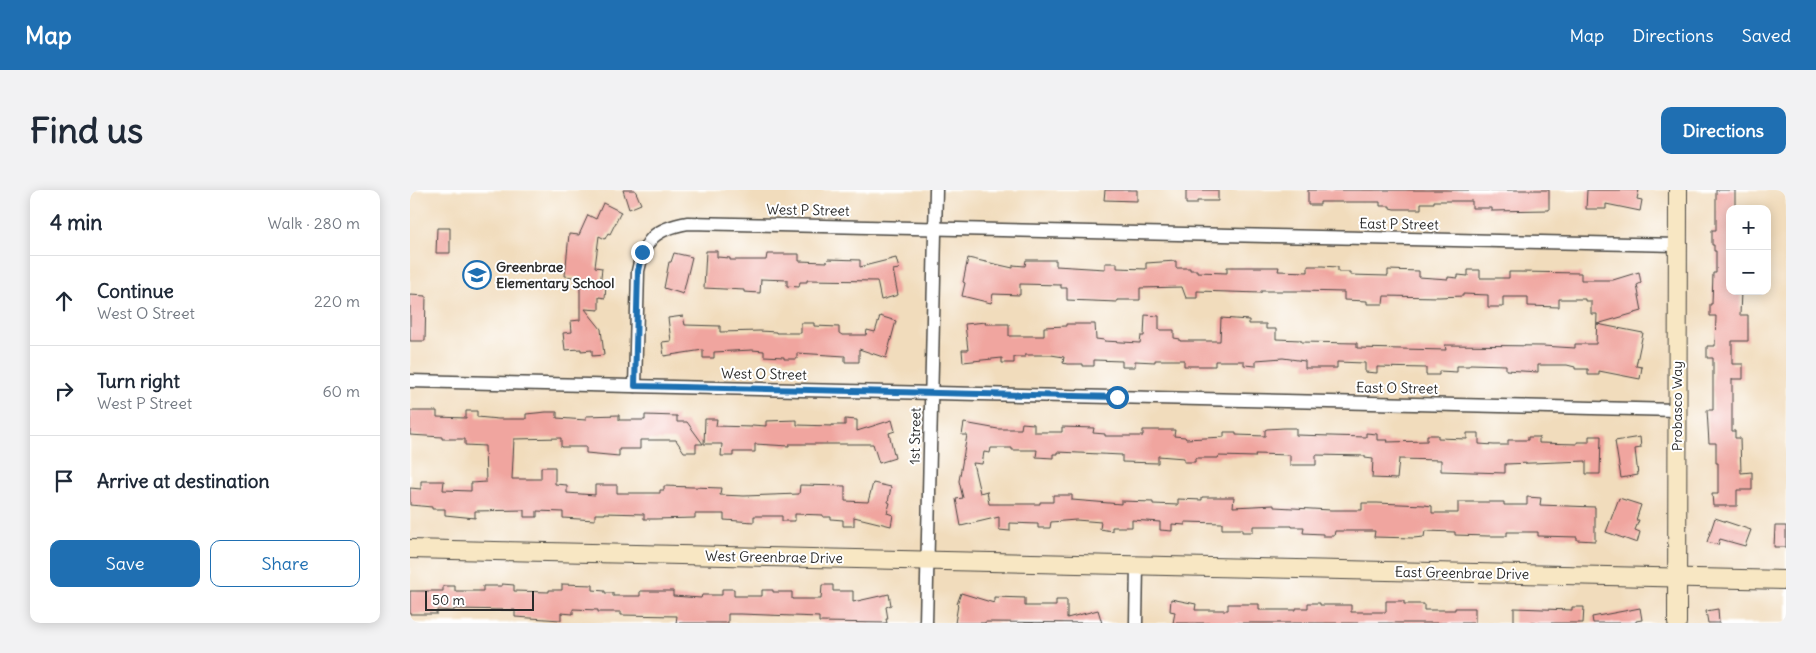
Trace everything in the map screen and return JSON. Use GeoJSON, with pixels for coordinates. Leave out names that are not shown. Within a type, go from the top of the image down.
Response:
{"type":"FeatureCollection","features":[{"type":"Feature","properties":{"kind":"street","name":"1st Street"},"geometry":{"type":"LineString","coordinates":[[926,623],[936,190]]}},
{"type":"Feature","properties":{"kind":"street","name":"Probasco Way"},"geometry":{"type":"LineString","coordinates":[[1677,623],[1678,190]]}},
{"type":"Feature","properties":{"kind":"street","name":"West P Street"},"geometry":{"type":"LineString","coordinates":[[635,386],[638,271],[642,252],[653,236],[669,226],[688,223],[1120,232]]}},
{"type":"Feature","properties":{"kind":"street","name":"East P Street"},"geometry":{"type":"LineString","coordinates":[[1120,232],[1677,245]]}},
{"type":"Feature","properties":{"kind":"street","name":"West O Street"},"geometry":{"type":"LineString","coordinates":[[410,381],[1117,397]]}},
{"type":"Feature","properties":{"kind":"street","name":"East O Street"},"geometry":{"type":"LineString","coordinates":[[1117,397],[1677,410]]}},
{"type":"Feature","properties":{"kind":"street","name":"West Greenbrae Drive"},"geometry":{"type":"LineString","coordinates":[[410,549],[1137,565]]}},
{"type":"Feature","properties":{"kind":"street","name":"East Greenbrae Drive"},"geometry":{"type":"LineString","coordinates":[[1137,565],[1786,580]]}},
{"type":"Feature","properties":{"kind":"street"},"geometry":{"type":"LineString","coordinates":[[1136,623],[1137,565]]}},
{"type":"Feature","properties":{"kind":"building"},"geometry":{"type":"Polygon","coordinates":[[[623,190],[635,190],[641,204],[629,209],[623,190]]]}},
{"type":"Feature","properties":{"kind":"building"},"geometry":{"type":"Polygon","coordinates":[[[1105,190],[1137,190],[1137,201],[1104,200],[1105,190]]]}},
{"type":"Feature","properties":{"kind":"building"},"geometry":{"type":"Polygon","coordinates":[[[1186,190],[1218,190],[1218,201],[1197,201],[1197,204],[1186,204],[1186,190]]]}},
{"type":"Feature","properties":{"kind":"building"},"geometry":{"type":"Polygon","coordinates":[[[1308,190],[1549,190],[1549,210],[1492,211],[1492,208],[1472,208],[1472,201],[1421,203],[1421,209],[1394,209],[1390,208],[1390,206],[1380,206],[1380,202],[1320,202],[1320,205],[1308,205],[1308,190]]]}},
{"type":"Feature","properties":{"kind":"building"},"geometry":{"type":"Polygon","coordinates":[[[1587,190],[1639,190],[1637,199],[1642,200],[1640,211],[1606,204],[1606,209],[1586,209],[1587,190]]]}},
{"type":"Feature","properties":{"kind":"building"},"geometry":{"type":"Polygon","coordinates":[[[1716,190],[1735,190],[1735,205],[1726,205],[1726,295],[1741,295],[1740,315],[1748,315],[1748,341],[1732,341],[1732,364],[1743,364],[1743,379],[1732,379],[1732,431],[1735,431],[1735,438],[1740,438],[1741,473],[1752,472],[1752,490],[1737,490],[1737,506],[1713,506],[1712,494],[1718,494],[1718,463],[1716,463],[1716,443],[1709,443],[1707,410],[1713,410],[1713,358],[1707,358],[1707,346],[1715,346],[1716,316],[1710,316],[1710,304],[1712,304],[1713,273],[1716,273],[1716,251],[1714,251],[1714,245],[1712,245],[1712,230],[1716,230],[1716,190]]]}},
{"type":"Feature","properties":{"kind":"building"},"geometry":{"type":"Polygon","coordinates":[[[603,203],[621,212],[610,234],[608,233],[605,239],[599,236],[595,267],[602,268],[600,286],[606,286],[605,298],[599,297],[599,310],[585,309],[601,329],[604,355],[592,356],[592,350],[565,350],[563,333],[572,332],[571,321],[580,320],[580,278],[565,276],[569,234],[579,235],[588,215],[596,219],[603,203]]]}},
{"type":"Feature","properties":{"kind":"building"},"geometry":{"type":"Polygon","coordinates":[[[437,228],[450,228],[450,253],[436,253],[437,228]]]}},
{"type":"Feature","properties":{"kind":"building"},"geometry":{"type":"Polygon","coordinates":[[[706,251],[717,251],[717,257],[730,258],[730,260],[766,260],[767,254],[799,254],[799,261],[827,262],[828,259],[860,260],[860,267],[896,258],[899,269],[893,270],[898,295],[881,300],[877,281],[807,280],[807,282],[800,282],[799,287],[787,286],[787,280],[761,279],[760,293],[744,292],[744,290],[704,288],[706,251]]]}},
{"type":"Feature","properties":{"kind":"building"},"geometry":{"type":"Polygon","coordinates":[[[674,253],[692,257],[683,294],[664,288],[669,262],[671,262],[674,253]]]}},
{"type":"Feature","properties":{"kind":"building"},"geometry":{"type":"Polygon","coordinates":[[[968,258],[1013,268],[1013,265],[1025,266],[1026,260],[1056,260],[1056,266],[1105,269],[1105,263],[1117,263],[1117,268],[1146,269],[1146,263],[1176,261],[1176,268],[1190,268],[1190,270],[1197,270],[1197,272],[1227,273],[1227,267],[1279,267],[1278,271],[1308,272],[1308,266],[1322,266],[1338,267],[1338,272],[1350,272],[1350,275],[1388,276],[1388,270],[1419,271],[1419,277],[1448,279],[1448,277],[1458,278],[1458,275],[1468,276],[1468,270],[1480,270],[1480,278],[1509,278],[1509,272],[1581,273],[1581,280],[1613,280],[1639,272],[1641,283],[1637,285],[1642,311],[1597,324],[1643,333],[1636,366],[1642,367],[1640,379],[1599,371],[1599,375],[1588,375],[1588,369],[1575,369],[1575,367],[1567,365],[1538,365],[1538,372],[1506,370],[1506,365],[1470,364],[1469,366],[1457,366],[1457,372],[1439,371],[1439,375],[1426,375],[1426,368],[1377,367],[1377,373],[1365,372],[1365,363],[1337,362],[1337,368],[1305,368],[1305,361],[1283,358],[1256,360],[1256,366],[1244,365],[1244,361],[1215,361],[1215,366],[1184,366],[1184,360],[1155,360],[1155,362],[1135,361],[1135,367],[1122,367],[1122,361],[1094,360],[1094,366],[1083,366],[1083,364],[1063,363],[1064,357],[1051,355],[1014,357],[1014,363],[1002,363],[1002,358],[963,362],[962,350],[968,350],[965,324],[986,322],[985,324],[1009,324],[1009,336],[1044,336],[1044,327],[1066,326],[1066,324],[1095,324],[1096,339],[1140,343],[1141,336],[1144,336],[1145,315],[1159,316],[1159,330],[1174,330],[1174,338],[1180,339],[1180,341],[1220,341],[1221,318],[1249,320],[1249,324],[1266,324],[1266,329],[1276,329],[1276,339],[1301,340],[1301,342],[1357,343],[1357,348],[1446,350],[1445,345],[1575,348],[1575,344],[1596,344],[1597,314],[1591,314],[1591,301],[1585,301],[1585,299],[1559,299],[1559,307],[1528,306],[1528,297],[1503,297],[1503,307],[1488,307],[1488,295],[1463,294],[1463,296],[1439,297],[1384,296],[1383,304],[1367,304],[1367,301],[1344,300],[1344,292],[1261,291],[1261,293],[1197,291],[1197,298],[1186,298],[1182,287],[1140,288],[1140,300],[1117,300],[1117,302],[1067,300],[1067,288],[1061,288],[1061,285],[1020,284],[1020,295],[993,294],[991,303],[962,296],[968,258]]]}},
{"type":"Feature","properties":{"kind":"building"},"geometry":{"type":"Polygon","coordinates":[[[410,295],[426,296],[425,341],[410,341],[410,295]]]}},
{"type":"Feature","properties":{"kind":"building"},"geometry":{"type":"Polygon","coordinates":[[[683,316],[685,325],[720,326],[720,332],[801,333],[801,323],[814,323],[814,326],[839,327],[839,333],[842,335],[866,335],[867,330],[875,332],[880,316],[896,321],[886,358],[859,349],[859,362],[845,362],[845,356],[797,353],[797,359],[784,359],[784,357],[764,356],[764,351],[752,350],[714,352],[714,358],[703,358],[703,350],[664,356],[662,342],[671,341],[668,318],[683,316]]]}},
{"type":"Feature","properties":{"kind":"building"},"geometry":{"type":"Polygon","coordinates":[[[410,411],[437,411],[437,417],[466,418],[466,411],[477,411],[477,417],[498,419],[526,419],[526,414],[546,412],[557,412],[557,418],[586,420],[586,416],[619,415],[619,420],[645,420],[645,415],[677,416],[677,422],[687,422],[703,444],[696,444],[696,452],[684,452],[676,440],[640,440],[640,449],[619,449],[619,456],[586,453],[586,447],[561,447],[561,438],[514,439],[512,479],[541,479],[541,467],[555,467],[555,484],[567,485],[567,493],[595,495],[595,485],[617,485],[617,493],[660,493],[660,490],[664,490],[664,486],[721,488],[720,495],[744,496],[799,494],[800,485],[845,486],[845,501],[868,502],[873,483],[891,487],[887,513],[893,515],[891,526],[854,517],[854,526],[843,526],[843,520],[823,517],[823,515],[795,514],[795,521],[782,521],[782,516],[754,516],[754,522],[724,520],[724,514],[695,514],[695,518],[644,519],[644,514],[605,513],[595,514],[595,520],[563,518],[563,512],[537,511],[537,517],[524,517],[524,510],[475,511],[475,518],[445,515],[445,509],[410,505],[410,488],[421,489],[421,481],[444,481],[443,490],[471,491],[471,483],[486,482],[485,446],[465,445],[465,439],[442,439],[442,437],[410,435],[410,411]]]}},
{"type":"Feature","properties":{"kind":"building"},"geometry":{"type":"Polygon","coordinates":[[[705,419],[717,419],[716,426],[752,427],[752,425],[766,426],[766,421],[797,420],[797,425],[845,425],[845,419],[857,420],[857,431],[892,420],[895,431],[889,433],[895,458],[879,463],[873,444],[789,444],[789,446],[755,444],[755,452],[733,452],[733,456],[721,456],[722,444],[704,444],[705,419]]]}},
{"type":"Feature","properties":{"kind":"building"},"geometry":{"type":"Polygon","coordinates":[[[964,423],[998,429],[1021,429],[1022,423],[1034,424],[1034,432],[1062,432],[1062,427],[1094,428],[1093,433],[1105,434],[1105,436],[1143,436],[1143,430],[1175,430],[1174,436],[1185,437],[1186,439],[1224,437],[1224,432],[1236,432],[1236,435],[1265,436],[1265,430],[1267,429],[1284,428],[1296,428],[1296,435],[1366,437],[1366,433],[1377,434],[1377,440],[1388,440],[1387,442],[1427,441],[1427,435],[1438,435],[1438,438],[1467,439],[1467,433],[1479,433],[1479,444],[1494,445],[1508,445],[1508,440],[1528,440],[1528,437],[1539,437],[1539,443],[1577,444],[1577,442],[1589,442],[1589,436],[1601,436],[1600,474],[1586,474],[1586,461],[1505,464],[1505,473],[1441,471],[1441,460],[1399,459],[1397,479],[1372,478],[1373,459],[1365,458],[1365,456],[1316,455],[1316,465],[1290,465],[1290,455],[1255,454],[1256,457],[1219,456],[1218,458],[1195,458],[1195,462],[1184,462],[1184,458],[1158,456],[1158,463],[1122,462],[1122,455],[1057,452],[1057,454],[1053,454],[1053,458],[1036,457],[1037,450],[1012,450],[1012,448],[991,448],[990,453],[984,452],[982,464],[973,463],[980,493],[987,491],[989,504],[1040,504],[1040,502],[1053,502],[1053,495],[1072,495],[1072,500],[1121,504],[1121,501],[1178,505],[1178,499],[1202,500],[1202,497],[1234,497],[1233,507],[1274,505],[1274,507],[1362,510],[1362,503],[1377,503],[1424,505],[1432,506],[1432,513],[1458,513],[1458,502],[1504,502],[1504,505],[1527,505],[1527,497],[1541,498],[1540,505],[1595,507],[1595,541],[1577,540],[1577,537],[1538,536],[1538,532],[1507,532],[1507,536],[1488,536],[1455,535],[1455,532],[1425,531],[1424,537],[1413,538],[1374,537],[1375,531],[1335,531],[1334,536],[1323,536],[1323,534],[1303,533],[1304,527],[1253,526],[1253,532],[1242,532],[1242,529],[1222,529],[1222,523],[1185,522],[1185,525],[1172,524],[1172,531],[1160,530],[1160,522],[1132,520],[1132,527],[1112,527],[1112,531],[1100,529],[1101,522],[1076,520],[1051,522],[1050,528],[1038,528],[1038,524],[1010,523],[1010,531],[999,530],[999,517],[961,526],[956,499],[963,498],[959,481],[967,435],[962,435],[964,423]]]}},
{"type":"Feature","properties":{"kind":"building"},"geometry":{"type":"Polygon","coordinates":[[[1640,437],[1641,448],[1635,449],[1638,475],[1621,478],[1615,441],[1640,437]]]}},
{"type":"Feature","properties":{"kind":"building"},"geometry":{"type":"Polygon","coordinates":[[[1619,498],[1641,505],[1636,520],[1639,520],[1635,530],[1640,532],[1637,543],[1606,532],[1619,498]]]}},
{"type":"Feature","properties":{"kind":"building"},"geometry":{"type":"Polygon","coordinates":[[[1715,518],[1751,530],[1745,546],[1720,539],[1718,545],[1707,542],[1715,518]]]}},
{"type":"Feature","properties":{"kind":"building"},"geometry":{"type":"Polygon","coordinates":[[[1775,526],[1786,526],[1786,547],[1774,547],[1775,526]]]}},
{"type":"Feature","properties":{"kind":"building"},"geometry":{"type":"Polygon","coordinates":[[[502,584],[514,585],[514,591],[549,592],[549,590],[562,590],[562,584],[593,585],[593,590],[613,593],[613,596],[640,596],[640,591],[673,591],[673,596],[701,598],[702,595],[722,595],[722,589],[734,589],[734,596],[762,596],[762,590],[773,590],[773,592],[792,592],[792,599],[821,599],[822,585],[833,585],[833,591],[853,591],[853,602],[889,594],[891,605],[886,607],[887,623],[819,622],[819,617],[728,614],[728,623],[676,623],[677,616],[621,615],[621,612],[573,609],[573,614],[561,613],[561,620],[515,617],[515,610],[454,609],[454,611],[437,610],[437,614],[410,614],[410,591],[443,591],[443,586],[455,586],[455,591],[483,591],[483,586],[502,586],[502,584]]]}},
{"type":"Feature","properties":{"kind":"building"},"geometry":{"type":"Polygon","coordinates":[[[961,593],[994,603],[994,597],[1025,598],[1025,606],[1056,606],[1056,600],[1067,600],[1067,618],[1098,610],[1102,623],[955,623],[957,604],[961,593]]]}},
{"type":"Feature","properties":{"kind":"building"},"geometry":{"type":"Polygon","coordinates":[[[1171,599],[1196,604],[1195,610],[1228,610],[1228,604],[1259,604],[1259,610],[1296,610],[1296,608],[1308,608],[1308,603],[1320,603],[1320,605],[1351,605],[1351,612],[1386,612],[1386,601],[1404,601],[1404,604],[1424,604],[1424,610],[1475,608],[1475,623],[1173,623],[1175,612],[1170,611],[1171,599]]]}},
{"type":"Feature","properties":{"kind":"building"},"geometry":{"type":"Polygon","coordinates":[[[1572,607],[1584,607],[1583,623],[1514,623],[1514,608],[1572,610],[1572,607]]]}},
{"type":"Feature","properties":{"kind":"building"},"geometry":{"type":"Polygon","coordinates":[[[1640,608],[1642,620],[1636,621],[1636,623],[1593,623],[1592,617],[1640,608]]]}},
{"type":"Feature","properties":{"kind":"building"},"geometry":{"type":"Polygon","coordinates":[[[1718,609],[1719,623],[1708,623],[1706,611],[1718,609]]]}},
{"type":"Feature","properties":{"kind":"place","name":"Greenbrae Elementary School"},"geometry":{"type":"Point","coordinates":[477,275]}},
{"type":"Feature","properties":{"kind":"route"},"geometry":{"type":"LineString","coordinates":[[642,252],[638,271],[635,386],[1117,397]]}}]}
